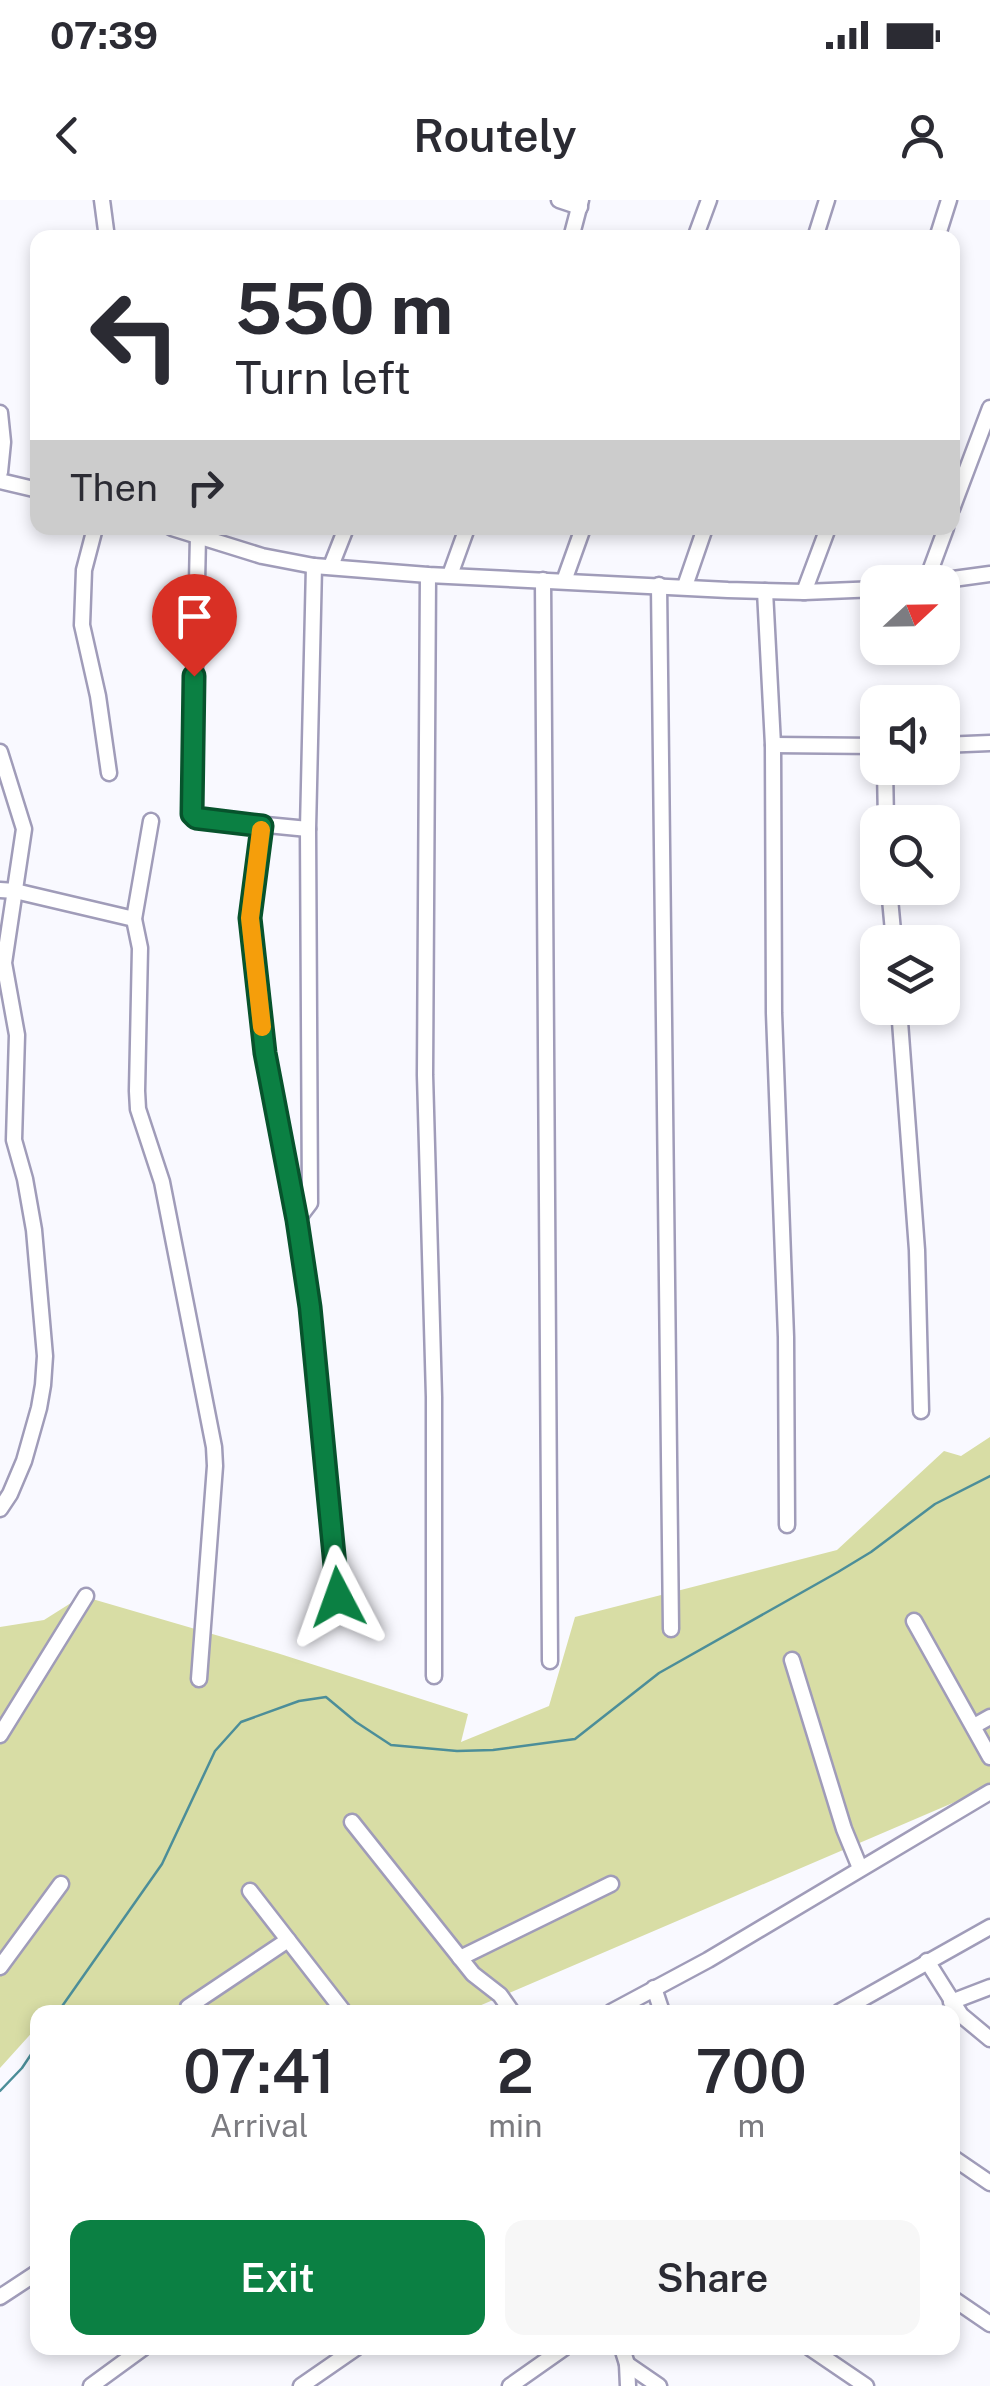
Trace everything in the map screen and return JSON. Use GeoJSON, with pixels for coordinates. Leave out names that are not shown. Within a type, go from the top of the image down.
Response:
{"type":"FeatureCollection","features":[{"type":"Feature","properties":{"kind":"street"},"geometry":{"type":"LineString","coordinates":[[102,200],[105,230]]}},
{"type":"Feature","properties":{"kind":"street"},"geometry":{"type":"LineString","coordinates":[[560,200],[581,203],[573,230]]}},
{"type":"Feature","properties":{"kind":"street"},"geometry":{"type":"LineString","coordinates":[[698,230],[709,200]]}},
{"type":"Feature","properties":{"kind":"street"},"geometry":{"type":"LineString","coordinates":[[818,230],[828,200]]}},
{"type":"Feature","properties":{"kind":"street"},"geometry":{"type":"LineString","coordinates":[[939,230],[949,200]]}},
{"type":"Feature","properties":{"kind":"street"},"geometry":{"type":"LineString","coordinates":[[960,489],[990,408]]}},
{"type":"Feature","properties":{"kind":"street"},"geometry":{"type":"LineString","coordinates":[[0,413],[0,472]]}},
{"type":"Feature","properties":{"kind":"street"},"geometry":{"type":"LineString","coordinates":[[0,481],[30,488]]}},
{"type":"Feature","properties":{"kind":"street"},"geometry":{"type":"LineString","coordinates":[[93,535],[84,570],[82,625],[109,773]]}},
{"type":"Feature","properties":{"kind":"street"},"geometry":{"type":"LineString","coordinates":[[195,535],[262,556],[314,566],[765,591],[860,590]]}},
{"type":"Feature","properties":{"kind":"street"},"geometry":{"type":"LineString","coordinates":[[217,543],[220,535]]}},
{"type":"Feature","properties":{"kind":"street"},"geometry":{"type":"LineString","coordinates":[[332,566],[343,535]]}},
{"type":"Feature","properties":{"kind":"street"},"geometry":{"type":"LineString","coordinates":[[450,575],[465,535]]}},
{"type":"Feature","properties":{"kind":"street"},"geometry":{"type":"LineString","coordinates":[[564,580],[580,535]]}},
{"type":"Feature","properties":{"kind":"street"},"geometry":{"type":"LineString","coordinates":[[685,586],[703,535]]}},
{"type":"Feature","properties":{"kind":"street"},"geometry":{"type":"LineString","coordinates":[[804,592],[825,535]]}},
{"type":"Feature","properties":{"kind":"street"},"geometry":{"type":"LineString","coordinates":[[934,565],[944,535]]}},
{"type":"Feature","properties":{"kind":"street"},"geometry":{"type":"LineString","coordinates":[[198,536],[192,814],[196,818],[308,829]]}},
{"type":"Feature","properties":{"kind":"street"},"geometry":{"type":"LineString","coordinates":[[297,1220],[310,1204],[308,829],[314,566]]}},
{"type":"Feature","properties":{"kind":"street"},"geometry":{"type":"LineString","coordinates":[[960,578],[990,574]]}},
{"type":"Feature","properties":{"kind":"street"},"geometry":{"type":"LineString","coordinates":[[428,575],[425,1075],[434,1396],[434,1676]]}},
{"type":"Feature","properties":{"kind":"street"},"geometry":{"type":"LineString","coordinates":[[543,580],[550,1661]]}},
{"type":"Feature","properties":{"kind":"street"},"geometry":{"type":"LineString","coordinates":[[659,586],[671,1629]]}},
{"type":"Feature","properties":{"kind":"street"},"geometry":{"type":"LineString","coordinates":[[765,591],[773,745],[774,1013],[786,1336],[787,1525]]}},
{"type":"Feature","properties":{"kind":"street"},"geometry":{"type":"LineString","coordinates":[[960,744],[990,743]]}},
{"type":"Feature","properties":{"kind":"street"},"geometry":{"type":"LineString","coordinates":[[773,745],[860,746]]}},
{"type":"Feature","properties":{"kind":"street"},"geometry":{"type":"LineString","coordinates":[[0,752],[24,829],[8,890],[4,963],[17,1035],[14,1140],[34,1230],[44,1356],[43,1385],[24,1460],[0,1508]]}},
{"type":"Feature","properties":{"kind":"street"},"geometry":{"type":"LineString","coordinates":[[151,821],[134,918],[140,948],[138,1109],[162,1182],[214,1447],[198,1680]]}},
{"type":"Feature","properties":{"kind":"street"},"geometry":{"type":"LineString","coordinates":[[262,826],[250,918],[265,1053],[310,1307],[338,1597]]}},
{"type":"Feature","properties":{"kind":"street"},"geometry":{"type":"LineString","coordinates":[[8,890],[134,918]]}},
{"type":"Feature","properties":{"kind":"street"},"geometry":{"type":"LineString","coordinates":[[899,1025],[917,1250],[921,1410]]}},
{"type":"Feature","properties":{"kind":"street"},"geometry":{"type":"LineString","coordinates":[[0,1736],[86,1596]]}},
{"type":"Feature","properties":{"kind":"street"},"geometry":{"type":"LineString","coordinates":[[914,1621],[990,1757]]}},
{"type":"Feature","properties":{"kind":"street"},"geometry":{"type":"LineString","coordinates":[[792,1660],[844,1829],[860,1868]]}},
{"type":"Feature","properties":{"kind":"street"},"geometry":{"type":"LineString","coordinates":[[974,1726],[990,1717]]}},
{"type":"Feature","properties":{"kind":"street"},"geometry":{"type":"LineString","coordinates":[[624,2005],[708,1960],[990,1792]]}},
{"type":"Feature","properties":{"kind":"street"},"geometry":{"type":"LineString","coordinates":[[352,1822],[473,1974],[507,2005]]}},
{"type":"Feature","properties":{"kind":"street"},"geometry":{"type":"LineString","coordinates":[[0,1967],[61,1884]]}},
{"type":"Feature","properties":{"kind":"street"},"geometry":{"type":"LineString","coordinates":[[460,1958],[611,1884]]}},
{"type":"Feature","properties":{"kind":"street"},"geometry":{"type":"LineString","coordinates":[[250,1891],[339,2005]]}},
{"type":"Feature","properties":{"kind":"street"},"geometry":{"type":"LineString","coordinates":[[851,2005],[990,1926]]}},
{"type":"Feature","properties":{"kind":"street"},"geometry":{"type":"LineString","coordinates":[[191,2005],[288,1940]]}},
{"type":"Feature","properties":{"kind":"street"},"geometry":{"type":"LineString","coordinates":[[927,1961],[954,2005]]}},
{"type":"Feature","properties":{"kind":"street"},"geometry":{"type":"LineString","coordinates":[[951,2002],[990,1987]]}},
{"type":"Feature","properties":{"kind":"street"},"geometry":{"type":"LineString","coordinates":[[654,1988],[660,2005]]}},
{"type":"Feature","properties":{"kind":"street"},"geometry":{"type":"LineString","coordinates":[[960,2012],[990,2038]]}},
{"type":"Feature","properties":{"kind":"street"},"geometry":{"type":"LineString","coordinates":[[960,2163],[990,2184]]}},
{"type":"Feature","properties":{"kind":"street"},"geometry":{"type":"LineString","coordinates":[[0,2297],[30,2277]]}},
{"type":"Feature","properties":{"kind":"street"},"geometry":{"type":"LineString","coordinates":[[960,2303],[990,2324]]}},
{"type":"Feature","properties":{"kind":"street"},"geometry":{"type":"LineString","coordinates":[[91,2386],[133,2355]]}},
{"type":"Feature","properties":{"kind":"street"},"geometry":{"type":"LineString","coordinates":[[301,2386],[346,2355]]}},
{"type":"Feature","properties":{"kind":"street"},"geometry":{"type":"LineString","coordinates":[[510,2386],[554,2355]]}},
{"type":"Feature","properties":{"kind":"street"},"geometry":{"type":"LineString","coordinates":[[624,2355],[628,2386]]}},
{"type":"Feature","properties":{"kind":"street"},"geometry":{"type":"LineString","coordinates":[[820,2355],[866,2386]]}},
{"type":"Feature","properties":{"kind":"street"},"geometry":{"type":"LineString","coordinates":[[627,2364],[659,2386]]}},
{"type":"Feature","properties":{"kind":"green space"},"geometry":{"type":"Polygon","coordinates":[[[990,1437],[990,1787],[481,2005],[30,2005],[30,2035],[0,2068],[0,1627],[44,1620],[82,1596],[468,1714],[461,1742],[549,1706],[575,1617],[837,1550],[944,1451],[961,1456],[990,1437]]]}},
{"type":"Feature","properties":{"kind":"waterway"},"geometry":{"type":"LineString","coordinates":[[63,2005],[162,1864],[215,1751],[241,1722],[299,1701],[326,1697],[391,1745],[493,1750],[575,1739],[659,1673],[838,1572],[935,1504],[990,1476]]}},
{"type":"Feature","properties":{"kind":"waterway"},"geometry":{"type":"LineString","coordinates":[[0,2091],[30,2056]]}},
{"type":"Feature","properties":{"kind":"slow traffic"},"geometry":{"type":"LineString","coordinates":[[261,830],[250,918],[262,1027]]}},
{"type":"Feature","properties":{"kind":"route"},"geometry":{"type":"LineString","coordinates":[[194,676],[192,814],[196,818],[262,826],[250,918],[265,1053],[310,1307],[338,1597]]}}]}
